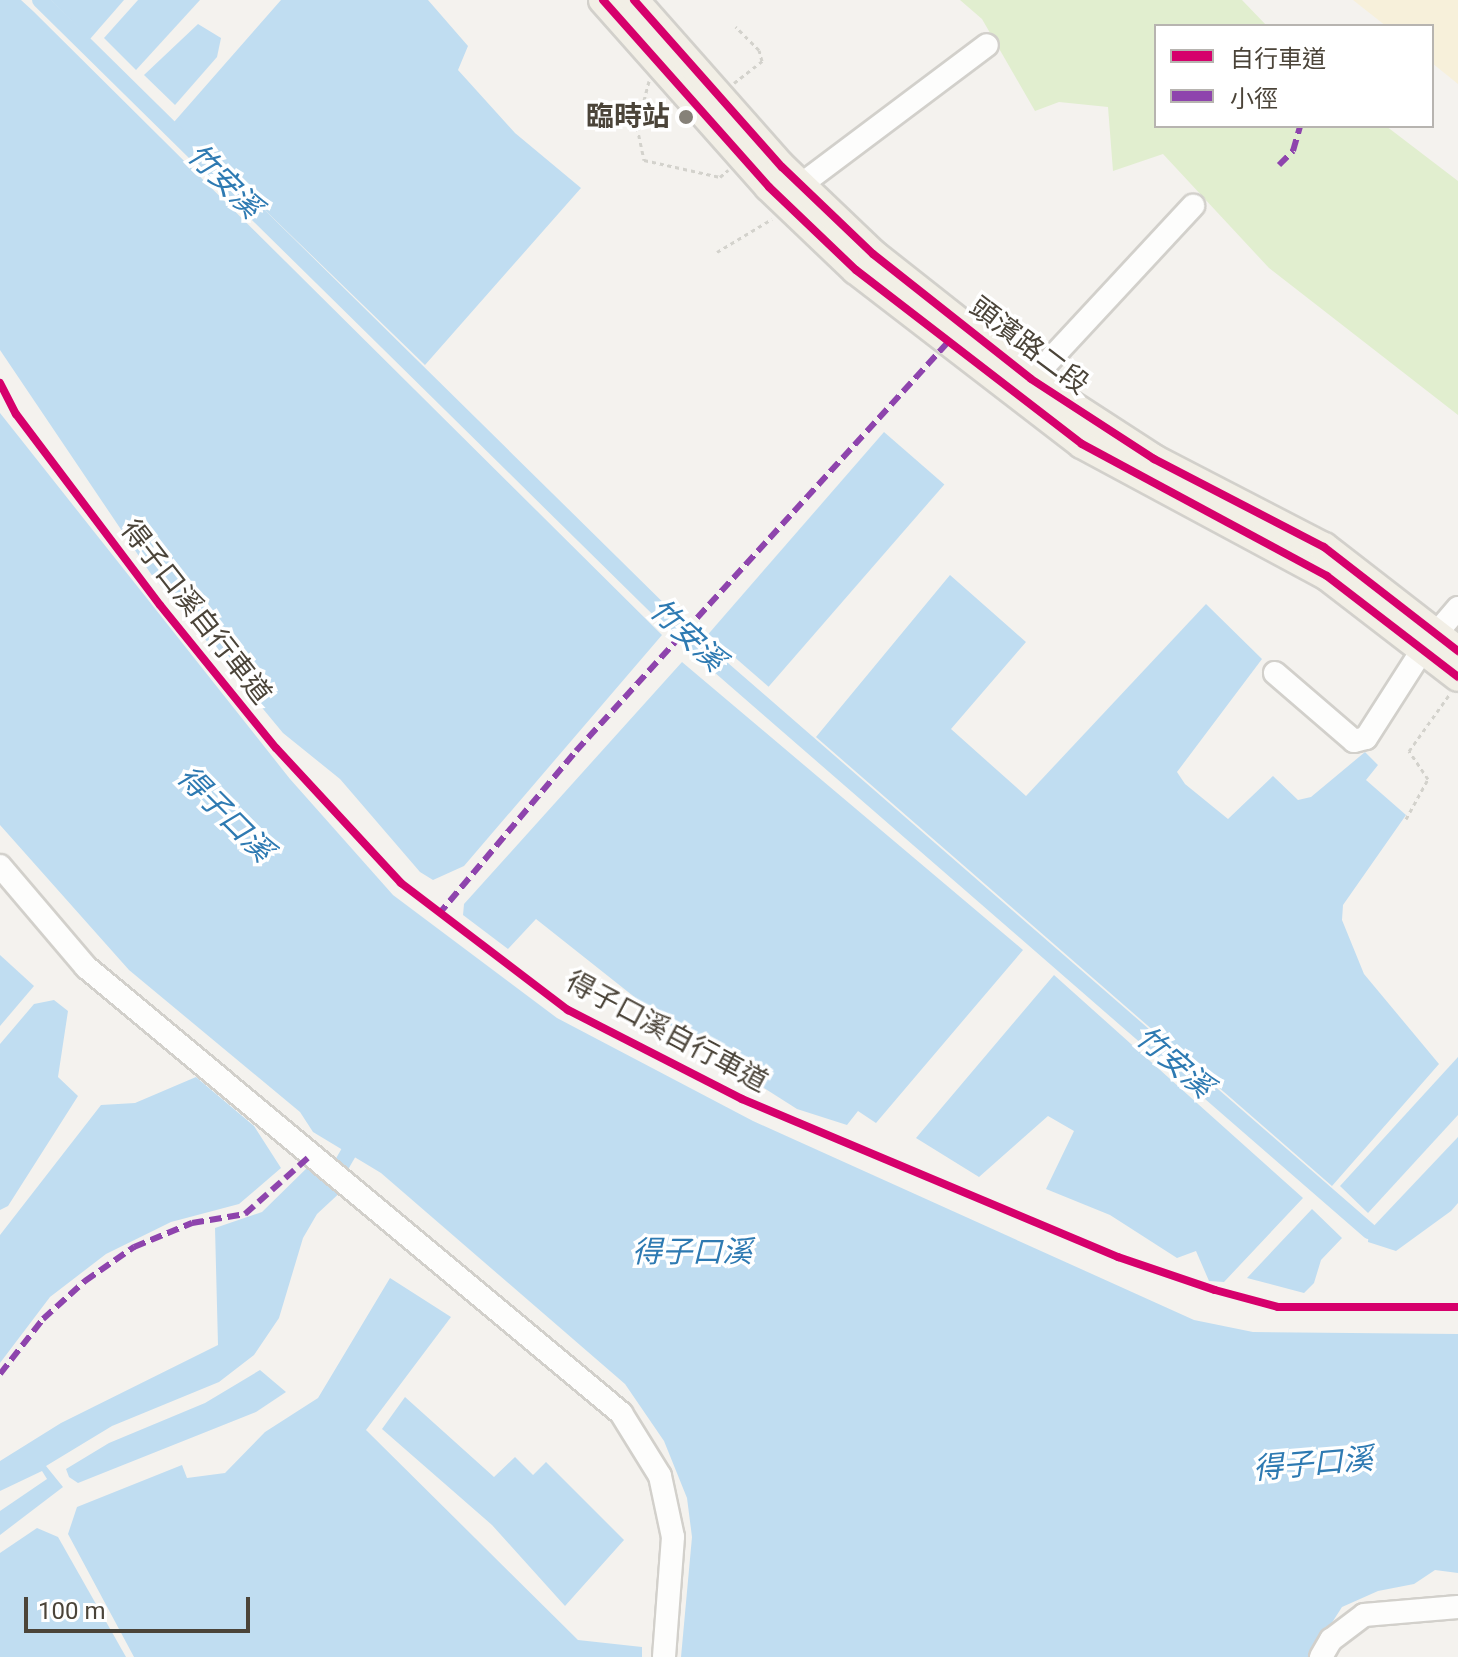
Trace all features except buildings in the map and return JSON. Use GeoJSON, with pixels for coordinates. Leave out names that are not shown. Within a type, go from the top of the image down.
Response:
{"type":"FeatureCollection","features":[{"type":"Feature","properties":{"kind":"main road","name":"頭濱路二段"},"geometry":{"type":"LineString","coordinates":[[613,1],[655,59],[734,147],[790,197],[856,270],[1024,387],[1082,444],[1327,576],[1439,645],[1458,677]]}},
{"type":"Feature","properties":{"kind":"main road","name":"頭濱路二段"},"geometry":{"type":"LineString","coordinates":[[613,1],[719,96],[790,197]]}},
{"type":"Feature","properties":{"kind":"lane"},"geometry":{"type":"LineString","coordinates":[[790,197],[987,45]]}},
{"type":"Feature","properties":{"kind":"lane"},"geometry":{"type":"LineString","coordinates":[[1024,387],[1193,206]]}},
{"type":"Feature","properties":{"kind":"lane"},"geometry":{"type":"LineString","coordinates":[[1275,673],[1354,741],[1366,738],[1439,645],[1458,608]]}},
{"type":"Feature","properties":{"kind":"lane"},"geometry":{"type":"LineString","coordinates":[[0,866],[86,967],[621,1413],[660,1476],[673,1537],[664,1657]]}},
{"type":"Feature","properties":{"kind":"lane"},"geometry":{"type":"LineString","coordinates":[[1321,1657],[1331,1640],[1364,1615],[1458,1607]]}},
{"type":"Feature","properties":{"kind":"path"},"geometry":{"type":"LineString","coordinates":[[719,96],[762,61],[759,50],[736,27]]}},
{"type":"Feature","properties":{"kind":"path"},"geometry":{"type":"LineString","coordinates":[[655,59],[637,127],[644,160],[661,168],[726,177],[734,147]]}},
{"type":"Feature","properties":{"kind":"path"},"geometry":{"type":"LineString","coordinates":[[717,252],[790,197]]}},
{"type":"Feature","properties":{"kind":"path"},"geometry":{"type":"LineString","coordinates":[[1406,819],[1428,779],[1409,751],[1458,683]]}},
{"type":"Feature","properties":{"kind":"green space"},"geometry":{"type":"Polygon","coordinates":[[[960,0],[1242,0],[1265,24],[1154,24],[1154,128],[1389,128],[1458,181],[1458,415],[1269,268],[1163,154],[1113,171],[1108,107],[1059,102],[1035,111],[982,19],[960,0]]]}},
{"type":"Feature","properties":{"kind":"sand"},"geometry":{"type":"Polygon","coordinates":[[[1353,0],[1458,0],[1458,84],[1434,65],[1434,24],[1383,24],[1353,0]]]}},
{"type":"Feature","properties":{"kind":"water"},"geometry":{"type":"Polygon","coordinates":[[[0,0],[21,0],[33,11],[662,635],[464,866],[433,880],[420,872],[340,779],[283,733],[151,574],[0,350],[0,0]]]}},
{"type":"Feature","properties":{"kind":"water"},"geometry":{"type":"Polygon","coordinates":[[[51,0],[124,0],[90,39],[51,0]]]}},
{"type":"Feature","properties":{"kind":"water"},"geometry":{"type":"Polygon","coordinates":[[[138,0],[200,0],[136,70],[104,38],[138,0]]]}},
{"type":"Feature","properties":{"kind":"water"},"geometry":{"type":"Polygon","coordinates":[[[281,0],[428,0],[468,46],[458,70],[515,133],[581,188],[425,365],[174,122],[281,0]]]}},
{"type":"Feature","properties":{"kind":"water"},"geometry":{"type":"Polygon","coordinates":[[[198,24],[221,38],[217,57],[175,105],[144,75],[198,24]]]}},
{"type":"Feature","properties":{"kind":"water","name":"得子口溪"},"geometry":{"type":"Polygon","coordinates":[[[0,413],[290,779],[393,895],[557,1018],[753,1121],[1194,1320],[1253,1332],[1458,1334],[1458,1573],[1435,1570],[1414,1584],[1378,1591],[1342,1607],[1310,1657],[681,1657],[692,1537],[687,1498],[664,1441],[625,1384],[381,1173],[313,1132],[300,1112],[129,970],[0,825],[0,413]]]}},
{"type":"Feature","properties":{"kind":"water"},"geometry":{"type":"Polygon","coordinates":[[[884,432],[944,484],[769,687],[708,634],[884,432]]]}},
{"type":"Feature","properties":{"kind":"water"},"geometry":{"type":"Polygon","coordinates":[[[950,575],[1026,642],[951,729],[1026,796],[1206,604],[1262,659],[1177,772],[1185,784],[1228,819],[1273,776],[1298,800],[1311,797],[1365,752],[1378,765],[1366,780],[1406,815],[1343,905],[1342,920],[1364,974],[1439,1064],[1332,1186],[816,737],[950,575]]]}},
{"type":"Feature","properties":{"kind":"water"},"geometry":{"type":"Polygon","coordinates":[[[682,662],[1023,950],[876,1123],[858,1111],[847,1125],[797,1109],[690,1041],[536,919],[508,949],[463,915],[464,904],[682,662]]]}},
{"type":"Feature","properties":{"kind":"water"},"geometry":{"type":"Polygon","coordinates":[[[0,955],[34,986],[0,1026],[0,955]]]}},
{"type":"Feature","properties":{"kind":"water"},"geometry":{"type":"Polygon","coordinates":[[[1054,975],[1303,1198],[1224,1282],[1209,1281],[1196,1251],[1177,1258],[1110,1215],[1046,1189],[1074,1131],[1048,1116],[979,1177],[916,1138],[1054,975]]]}},
{"type":"Feature","properties":{"kind":"water"},"geometry":{"type":"Polygon","coordinates":[[[54,1000],[68,1011],[58,1077],[78,1096],[8,1206],[0,1210],[0,1044],[34,1004],[54,1000]]]}},
{"type":"Feature","properties":{"kind":"water"},"geometry":{"type":"Polygon","coordinates":[[[1458,1057],[1458,1115],[1368,1213],[1340,1186],[1458,1057]]]}},
{"type":"Feature","properties":{"kind":"water"},"geometry":{"type":"Polygon","coordinates":[[[196,1077],[254,1126],[281,1168],[239,1204],[171,1222],[106,1254],[50,1297],[0,1363],[0,1235],[101,1105],[135,1103],[196,1077]]]}},
{"type":"Feature","properties":{"kind":"water"},"geometry":{"type":"Polygon","coordinates":[[[1458,1137],[1458,1203],[1396,1251],[1368,1242],[1369,1231],[1458,1137]]]}},
{"type":"Feature","properties":{"kind":"water"},"geometry":{"type":"Polygon","coordinates":[[[313,1162],[345,1188],[317,1214],[303,1238],[279,1318],[254,1355],[219,1382],[112,1426],[46,1466],[63,1487],[0,1535],[0,1511],[47,1479],[42,1471],[0,1491],[0,1461],[61,1423],[218,1345],[215,1228],[262,1212],[313,1162]]]}},
{"type":"Feature","properties":{"kind":"water"},"geometry":{"type":"Polygon","coordinates":[[[1312,1209],[1342,1238],[1321,1260],[1314,1283],[1304,1293],[1247,1278],[1312,1209]]]}},
{"type":"Feature","properties":{"kind":"water"},"geometry":{"type":"Polygon","coordinates":[[[390,1278],[451,1317],[366,1430],[578,1640],[642,1647],[642,1657],[134,1657],[68,1534],[77,1507],[182,1465],[187,1478],[225,1473],[265,1432],[318,1398],[390,1278]]]}},
{"type":"Feature","properties":{"kind":"water"},"geometry":{"type":"Polygon","coordinates":[[[260,1370],[286,1392],[256,1412],[78,1483],[69,1477],[66,1469],[109,1443],[205,1403],[260,1370]]]}},
{"type":"Feature","properties":{"kind":"water"},"geometry":{"type":"Polygon","coordinates":[[[405,1397],[494,1477],[515,1457],[533,1475],[546,1462],[624,1540],[565,1606],[492,1525],[382,1429],[405,1397]]]}},
{"type":"Feature","properties":{"kind":"water"},"geometry":{"type":"Polygon","coordinates":[[[37,1528],[58,1537],[126,1657],[0,1657],[0,1553],[37,1528]]]}},
{"type":"Feature","properties":{"kind":"waterway","name":"竹安溪"},"geometry":{"type":"LineString","coordinates":[[40,0],[694,644],[1369,1231]]}},
{"type":"Feature","properties":{"kind":"waterway"},"geometry":{"type":"LineString","coordinates":[[342,1164],[359,1135]]}},
{"type":"Feature","properties":{"kind":"marked path"},"geometry":{"type":"LineString","coordinates":[[1279,165],[1293,151],[1299,128]]}},
{"type":"Feature","properties":{"kind":"marked path"},"geometry":{"type":"LineString","coordinates":[[438,915],[576,751],[949,341]]}},
{"type":"Feature","properties":{"kind":"marked path"},"geometry":{"type":"LineString","coordinates":[[0,1374],[43,1319],[85,1281],[134,1247],[192,1223],[245,1214],[311,1155]]}},
{"type":"Feature","properties":{"kind":"cycle path"},"geometry":{"type":"LineString","coordinates":[[603,0],[769,187],[856,270],[1082,444],[1327,576],[1458,677]]}},
{"type":"Feature","properties":{"kind":"cycle path"},"geometry":{"type":"LineString","coordinates":[[634,0],[782,167],[873,254],[1031,379],[1154,459],[1324,547],[1458,651]]}},
{"type":"Feature","properties":{"kind":"cycle path","name":"得子口溪自行車道"},"geometry":{"type":"LineString","coordinates":[[0,383],[16,414],[160,605],[276,748],[401,883],[568,1010],[742,1099],[1118,1257],[1215,1290],[1278,1307],[1458,1307]]}},
{"type":"Feature","properties":{"kind":"place","name":"臨時站"},"geometry":{"type":"Point","coordinates":[686,117]}}]}
